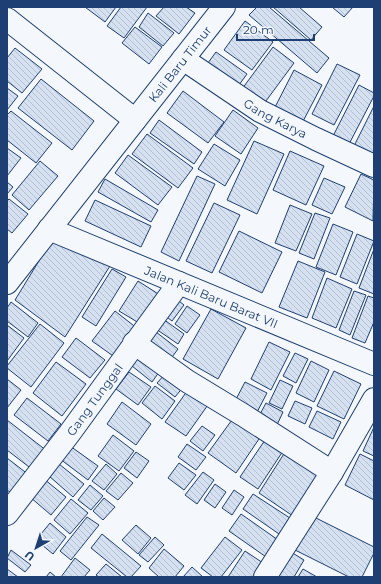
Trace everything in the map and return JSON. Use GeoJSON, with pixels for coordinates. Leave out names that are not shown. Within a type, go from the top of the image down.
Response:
{"type":"FeatureCollection","features":[{"type":"Feature","properties":{"kind":"street","name":"Kali Baru Timur"},"geometry":{"type":"LineString","coordinates":[[135,120],[224,7]]}},
{"type":"Feature","properties":{"kind":"street"},"geometry":{"type":"LineString","coordinates":[[7,19],[135,120],[7,283]]}},
{"type":"Feature","properties":{"kind":"street","name":"Gang Karya"},"geometry":{"type":"LineString","coordinates":[[183,59],[260,111],[374,166]]}},
{"type":"Feature","properties":{"kind":"street","name":"Jalan Kali Baru Barat VII"},"geometry":{"type":"LineString","coordinates":[[49,229],[373,361]]}},
{"type":"Feature","properties":{"kind":"street","name":"Gang Tunggal"},"geometry":{"type":"LineString","coordinates":[[7,514],[69,434],[179,283]]}},
{"type":"Feature","properties":{"kind":"street"},"geometry":{"type":"LineString","coordinates":[[134,343],[187,381],[332,472]]}},
{"type":"Feature","properties":{"kind":"street"},"geometry":{"type":"LineString","coordinates":[[264,577],[332,472],[374,399]]}},
{"type":"Feature","properties":{"kind":"building"},"geometry":{"type":"Polygon","coordinates":[[[85,7],[116,7],[105,22],[85,7]]]}},
{"type":"Feature","properties":{"kind":"building"},"geometry":{"type":"Polygon","coordinates":[[[121,7],[147,7],[124,38],[107,26],[121,7]]]}},
{"type":"Feature","properties":{"kind":"building"},"geometry":{"type":"Polygon","coordinates":[[[164,7],[186,7],[195,13],[179,34],[156,16],[164,7]]]}},
{"type":"Feature","properties":{"kind":"building"},"geometry":{"type":"Polygon","coordinates":[[[257,7],[269,7],[329,58],[317,73],[249,15],[257,7]]]}},
{"type":"Feature","properties":{"kind":"building"},"geometry":{"type":"Polygon","coordinates":[[[273,7],[299,7],[322,27],[311,40],[273,7]]]}},
{"type":"Feature","properties":{"kind":"building"},"geometry":{"type":"Polygon","coordinates":[[[332,7],[353,7],[344,17],[332,7]]]}},
{"type":"Feature","properties":{"kind":"building"},"geometry":{"type":"Polygon","coordinates":[[[148,13],[174,33],[163,46],[139,27],[148,13]]]}},
{"type":"Feature","properties":{"kind":"building"},"geometry":{"type":"Polygon","coordinates":[[[245,21],[273,42],[252,70],[224,50],[245,21]]]}},
{"type":"Feature","properties":{"kind":"building"},"geometry":{"type":"Polygon","coordinates":[[[135,27],[162,47],[149,64],[122,43],[135,27]]]}},
{"type":"Feature","properties":{"kind":"building"},"geometry":{"type":"Polygon","coordinates":[[[273,47],[294,63],[263,105],[242,89],[273,47]]]}},
{"type":"Feature","properties":{"kind":"building"},"geometry":{"type":"Polygon","coordinates":[[[15,48],[42,69],[22,93],[7,81],[7,58],[15,48]]]}},
{"type":"Feature","properties":{"kind":"building"},"geometry":{"type":"Polygon","coordinates":[[[216,52],[247,74],[236,89],[205,67],[216,52]]]}},
{"type":"Feature","properties":{"kind":"building"},"geometry":{"type":"Polygon","coordinates":[[[337,64],[360,75],[334,125],[312,114],[337,64]]]}},
{"type":"Feature","properties":{"kind":"building"},"geometry":{"type":"Polygon","coordinates":[[[294,70],[322,85],[300,127],[272,113],[294,70]]]}},
{"type":"Feature","properties":{"kind":"building"},"geometry":{"type":"Polygon","coordinates":[[[41,79],[94,121],[72,150],[18,108],[41,79]]]}},
{"type":"Feature","properties":{"kind":"building"},"geometry":{"type":"Polygon","coordinates":[[[359,85],[374,93],[374,96],[348,146],[332,138],[359,85]]]}},
{"type":"Feature","properties":{"kind":"building"},"geometry":{"type":"Polygon","coordinates":[[[7,88],[18,96],[7,110],[7,88]]]}},
{"type":"Feature","properties":{"kind":"building"},"geometry":{"type":"Polygon","coordinates":[[[183,91],[224,122],[208,143],[167,113],[183,91]]]}},
{"type":"Feature","properties":{"kind":"building"},"geometry":{"type":"Polygon","coordinates":[[[374,106],[374,156],[354,146],[374,106]]]}},
{"type":"Feature","properties":{"kind":"building"},"geometry":{"type":"Polygon","coordinates":[[[233,110],[258,128],[241,154],[215,136],[233,110]]]}},
{"type":"Feature","properties":{"kind":"building"},"geometry":{"type":"Polygon","coordinates":[[[11,111],[52,143],[36,163],[7,140],[7,115],[11,111]]]}},
{"type":"Feature","properties":{"kind":"building"},"geometry":{"type":"Polygon","coordinates":[[[159,120],[202,152],[194,164],[150,133],[159,120]]]}},
{"type":"Feature","properties":{"kind":"building"},"geometry":{"type":"Polygon","coordinates":[[[147,134],[193,168],[178,188],[132,154],[147,134]]]}},
{"type":"Feature","properties":{"kind":"building"},"geometry":{"type":"Polygon","coordinates":[[[254,141],[284,154],[257,214],[227,200],[254,141]]]}},
{"type":"Feature","properties":{"kind":"building"},"geometry":{"type":"Polygon","coordinates":[[[214,144],[240,160],[225,186],[198,169],[214,144]]]}},
{"type":"Feature","properties":{"kind":"building"},"geometry":{"type":"Polygon","coordinates":[[[7,148],[21,158],[7,176],[7,148]]]}},
{"type":"Feature","properties":{"kind":"building"},"geometry":{"type":"Polygon","coordinates":[[[290,151],[324,166],[306,205],[273,190],[290,151]]]}},
{"type":"Feature","properties":{"kind":"building"},"geometry":{"type":"Polygon","coordinates":[[[128,155],[172,187],[158,205],[115,173],[128,155]]]}},
{"type":"Feature","properties":{"kind":"building"},"geometry":{"type":"Polygon","coordinates":[[[40,161],[58,176],[29,210],[12,195],[40,161]]]}},
{"type":"Feature","properties":{"kind":"building"},"geometry":{"type":"Polygon","coordinates":[[[361,174],[374,180],[373,221],[345,207],[361,174]]]}},
{"type":"Feature","properties":{"kind":"building"},"geometry":{"type":"Polygon","coordinates":[[[197,176],[215,184],[179,261],[161,252],[197,176]]]}},
{"type":"Feature","properties":{"kind":"building"},"geometry":{"type":"Polygon","coordinates":[[[324,178],[345,187],[332,214],[312,205],[324,178]]]}},
{"type":"Feature","properties":{"kind":"building"},"geometry":{"type":"Polygon","coordinates":[[[105,179],[158,210],[151,222],[98,192],[105,179]]]}},
{"type":"Feature","properties":{"kind":"building"},"geometry":{"type":"Polygon","coordinates":[[[7,182],[13,187],[7,194],[7,182]]]}},
{"type":"Feature","properties":{"kind":"building"},"geometry":{"type":"Polygon","coordinates":[[[9,199],[28,214],[12,233],[7,229],[7,201],[9,199]]]}},
{"type":"Feature","properties":{"kind":"building"},"geometry":{"type":"Polygon","coordinates":[[[95,200],[151,226],[141,247],[85,221],[95,200]]]}},
{"type":"Feature","properties":{"kind":"building"},"geometry":{"type":"Polygon","coordinates":[[[214,203],[240,215],[212,273],[186,261],[214,203]]]}},
{"type":"Feature","properties":{"kind":"building"},"geometry":{"type":"Polygon","coordinates":[[[290,205],[312,214],[296,251],[275,243],[290,205]]]}},
{"type":"Feature","properties":{"kind":"building"},"geometry":{"type":"Polygon","coordinates":[[[315,213],[330,218],[314,259],[299,253],[315,213]]]}},
{"type":"Feature","properties":{"kind":"building"},"geometry":{"type":"Polygon","coordinates":[[[333,224],[353,232],[336,275],[316,267],[333,224]]]}},
{"type":"Feature","properties":{"kind":"building"},"geometry":{"type":"Polygon","coordinates":[[[239,231],[282,252],[262,293],[219,272],[239,231]]]}},
{"type":"Feature","properties":{"kind":"building"},"geometry":{"type":"Polygon","coordinates":[[[357,234],[374,241],[357,284],[340,277],[357,234]]]}},
{"type":"Feature","properties":{"kind":"building"},"geometry":{"type":"Polygon","coordinates":[[[53,238],[110,266],[65,337],[15,300],[53,238]]]}},
{"type":"Feature","properties":{"kind":"building"},"geometry":{"type":"Polygon","coordinates":[[[374,249],[374,294],[359,288],[374,249]]]}},
{"type":"Feature","properties":{"kind":"building"},"geometry":{"type":"Polygon","coordinates":[[[298,261],[325,272],[307,318],[279,307],[298,261]]]}},
{"type":"Feature","properties":{"kind":"building"},"geometry":{"type":"Polygon","coordinates":[[[112,269],[126,277],[96,326],[82,317],[112,269]]]}},
{"type":"Feature","properties":{"kind":"building"},"geometry":{"type":"Polygon","coordinates":[[[327,278],[352,289],[336,328],[312,318],[327,278]]]}},
{"type":"Feature","properties":{"kind":"building"},"geometry":{"type":"Polygon","coordinates":[[[138,281],[163,297],[144,326],[119,311],[138,281]]]}},
{"type":"Feature","properties":{"kind":"building"},"geometry":{"type":"Polygon","coordinates":[[[354,291],[366,295],[350,335],[339,330],[354,291]]]}},
{"type":"Feature","properties":{"kind":"building"},"geometry":{"type":"Polygon","coordinates":[[[368,296],[374,298],[374,322],[365,343],[352,338],[368,296]]]}},
{"type":"Feature","properties":{"kind":"building"},"geometry":{"type":"Polygon","coordinates":[[[175,298],[184,305],[172,321],[163,314],[175,298]]]}},
{"type":"Feature","properties":{"kind":"building"},"geometry":{"type":"Polygon","coordinates":[[[11,302],[38,323],[28,337],[7,321],[7,308],[11,302]]]}},
{"type":"Feature","properties":{"kind":"building"},"geometry":{"type":"Polygon","coordinates":[[[187,306],[200,315],[187,333],[175,324],[187,306]]]}},
{"type":"Feature","properties":{"kind":"building"},"geometry":{"type":"Polygon","coordinates":[[[211,309],[246,328],[218,379],[183,359],[211,309]]]}},
{"type":"Feature","properties":{"kind":"building"},"geometry":{"type":"Polygon","coordinates":[[[115,311],[138,329],[116,358],[92,341],[115,311]]]}},
{"type":"Feature","properties":{"kind":"building"},"geometry":{"type":"Polygon","coordinates":[[[163,319],[184,334],[178,344],[156,329],[163,319]]]}},
{"type":"Feature","properties":{"kind":"building"},"geometry":{"type":"Polygon","coordinates":[[[40,324],[64,343],[31,387],[7,368],[7,366],[40,324]]]}},
{"type":"Feature","properties":{"kind":"building"},"geometry":{"type":"Polygon","coordinates":[[[7,325],[24,338],[7,361],[7,325]]]}},
{"type":"Feature","properties":{"kind":"building"},"geometry":{"type":"Polygon","coordinates":[[[156,332],[178,349],[167,364],[145,348],[156,332]]]}},
{"type":"Feature","properties":{"kind":"building"},"geometry":{"type":"Polygon","coordinates":[[[76,338],[105,360],[90,378],[62,357],[76,338]]]}},
{"type":"Feature","properties":{"kind":"building"},"geometry":{"type":"Polygon","coordinates":[[[269,342],[290,352],[271,390],[251,379],[269,342]]]}},
{"type":"Feature","properties":{"kind":"building"},"geometry":{"type":"Polygon","coordinates":[[[141,353],[162,368],[152,382],[132,366],[141,353]]]}},
{"type":"Feature","properties":{"kind":"building"},"geometry":{"type":"Polygon","coordinates":[[[295,353],[308,359],[296,383],[283,376],[295,353]]]}},
{"type":"Feature","properties":{"kind":"building"},"geometry":{"type":"Polygon","coordinates":[[[311,361],[329,370],[314,402],[296,393],[311,361]]]}},
{"type":"Feature","properties":{"kind":"building"},"geometry":{"type":"Polygon","coordinates":[[[56,362],[86,384],[62,416],[33,393],[56,362]]]}},
{"type":"Feature","properties":{"kind":"building"},"geometry":{"type":"Polygon","coordinates":[[[334,371],[361,384],[344,419],[317,406],[334,371]]]}},
{"type":"Feature","properties":{"kind":"building"},"geometry":{"type":"Polygon","coordinates":[[[129,372],[151,387],[138,405],[116,389],[129,372]]]}},
{"type":"Feature","properties":{"kind":"building"},"geometry":{"type":"Polygon","coordinates":[[[166,373],[184,386],[175,397],[157,383],[166,373]]]}},
{"type":"Feature","properties":{"kind":"building"},"geometry":{"type":"Polygon","coordinates":[[[7,379],[21,390],[7,408],[7,379]]]}},
{"type":"Feature","properties":{"kind":"building"},"geometry":{"type":"Polygon","coordinates":[[[280,380],[293,386],[282,409],[269,403],[280,380]]]}},
{"type":"Feature","properties":{"kind":"building"},"geometry":{"type":"Polygon","coordinates":[[[245,382],[267,393],[255,416],[233,405],[245,382]]]}},
{"type":"Feature","properties":{"kind":"building"},"geometry":{"type":"Polygon","coordinates":[[[155,386],[175,401],[162,419],[142,403],[155,386]]]}},
{"type":"Feature","properties":{"kind":"building"},"geometry":{"type":"Polygon","coordinates":[[[190,387],[210,402],[186,436],[165,422],[190,387]]]}},
{"type":"Feature","properties":{"kind":"building"},"geometry":{"type":"Polygon","coordinates":[[[27,398],[61,424],[48,441],[14,415],[27,398]]]}},
{"type":"Feature","properties":{"kind":"building"},"geometry":{"type":"Polygon","coordinates":[[[295,401],[312,408],[305,424],[288,416],[295,401]]]}},
{"type":"Feature","properties":{"kind":"building"},"geometry":{"type":"Polygon","coordinates":[[[122,402],[151,424],[136,445],[107,424],[122,402]]]}},
{"type":"Feature","properties":{"kind":"building"},"geometry":{"type":"Polygon","coordinates":[[[266,403],[283,412],[276,427],[258,418],[266,403]]]}},
{"type":"Feature","properties":{"kind":"building"},"geometry":{"type":"Polygon","coordinates":[[[317,411],[341,422],[333,439],[309,427],[317,411]]]}},
{"type":"Feature","properties":{"kind":"building"},"geometry":{"type":"Polygon","coordinates":[[[234,417],[261,436],[236,473],[208,453],[234,417]]]}},
{"type":"Feature","properties":{"kind":"building"},"geometry":{"type":"Polygon","coordinates":[[[7,420],[47,451],[33,470],[7,450],[7,420]]]}},
{"type":"Feature","properties":{"kind":"building"},"geometry":{"type":"Polygon","coordinates":[[[202,426],[215,435],[203,451],[190,441],[202,426]]]}},
{"type":"Feature","properties":{"kind":"building"},"geometry":{"type":"Polygon","coordinates":[[[374,427],[374,456],[363,451],[374,427]]]}},
{"type":"Feature","properties":{"kind":"building"},"geometry":{"type":"Polygon","coordinates":[[[113,435],[134,451],[119,471],[98,456],[113,435]]]}},
{"type":"Feature","properties":{"kind":"building"},"geometry":{"type":"Polygon","coordinates":[[[265,440],[283,451],[258,489],[240,477],[265,440]]]}},
{"type":"Feature","properties":{"kind":"building"},"geometry":{"type":"Polygon","coordinates":[[[187,444],[206,457],[196,470],[178,457],[187,444]]]}},
{"type":"Feature","properties":{"kind":"building"},"geometry":{"type":"Polygon","coordinates":[[[70,446],[98,466],[88,480],[60,459],[70,446]]]}},
{"type":"Feature","properties":{"kind":"building"},"geometry":{"type":"Polygon","coordinates":[[[287,449],[322,472],[293,516],[259,493],[287,449]]]}},
{"type":"Feature","properties":{"kind":"building"},"geometry":{"type":"Polygon","coordinates":[[[136,452],[149,461],[137,478],[124,468],[136,452]]]}},
{"type":"Feature","properties":{"kind":"building"},"geometry":{"type":"Polygon","coordinates":[[[360,454],[374,461],[374,500],[345,485],[360,454]]]}},
{"type":"Feature","properties":{"kind":"building"},"geometry":{"type":"Polygon","coordinates":[[[7,458],[29,475],[14,495],[7,490],[7,458]]]}},
{"type":"Feature","properties":{"kind":"building"},"geometry":{"type":"Polygon","coordinates":[[[179,463],[196,475],[184,490],[168,478],[179,463]]]}},
{"type":"Feature","properties":{"kind":"building"},"geometry":{"type":"Polygon","coordinates":[[[59,464],[84,484],[73,497],[49,476],[59,464]]]}},
{"type":"Feature","properties":{"kind":"building"},"geometry":{"type":"Polygon","coordinates":[[[106,464],[117,474],[104,490],[92,481],[106,464]]]}},
{"type":"Feature","properties":{"kind":"building"},"geometry":{"type":"Polygon","coordinates":[[[203,472],[214,480],[197,504],[185,495],[203,472]]]}},
{"type":"Feature","properties":{"kind":"building"},"geometry":{"type":"Polygon","coordinates":[[[121,473],[133,483],[118,500],[106,491],[121,473]]]}},
{"type":"Feature","properties":{"kind":"building"},"geometry":{"type":"Polygon","coordinates":[[[44,479],[66,497],[51,515],[30,497],[44,479]]]}},
{"type":"Feature","properties":{"kind":"building"},"geometry":{"type":"Polygon","coordinates":[[[215,484],[226,492],[215,508],[204,500],[215,484]]]}},
{"type":"Feature","properties":{"kind":"building"},"geometry":{"type":"Polygon","coordinates":[[[90,485],[103,496],[91,510],[78,500],[90,485]]]}},
{"type":"Feature","properties":{"kind":"building"},"geometry":{"type":"Polygon","coordinates":[[[234,490],[244,497],[232,515],[222,508],[234,490]]]}},
{"type":"Feature","properties":{"kind":"building"},"geometry":{"type":"Polygon","coordinates":[[[253,494],[293,520],[282,536],[243,509],[253,494]]]}},
{"type":"Feature","properties":{"kind":"building"},"geometry":{"type":"Polygon","coordinates":[[[104,498],[115,507],[103,520],[93,511],[104,498]]]}},
{"type":"Feature","properties":{"kind":"building"},"geometry":{"type":"Polygon","coordinates":[[[71,499],[88,513],[70,534],[54,520],[71,499]]]}},
{"type":"Feature","properties":{"kind":"building"},"geometry":{"type":"Polygon","coordinates":[[[241,514],[281,542],[269,559],[229,531],[241,514]]]}},
{"type":"Feature","properties":{"kind":"building"},"geometry":{"type":"Polygon","coordinates":[[[312,516],[374,547],[374,553],[362,577],[349,577],[295,550],[312,516]]]}},
{"type":"Feature","properties":{"kind":"building"},"geometry":{"type":"Polygon","coordinates":[[[87,517],[99,525],[71,560],[60,551],[87,517]]]}},
{"type":"Feature","properties":{"kind":"building"},"geometry":{"type":"Polygon","coordinates":[[[50,523],[66,537],[53,554],[36,540],[50,523]]]}},
{"type":"Feature","properties":{"kind":"building"},"geometry":{"type":"Polygon","coordinates":[[[136,525],[151,538],[138,554],[122,540],[136,525]]]}},
{"type":"Feature","properties":{"kind":"building"},"geometry":{"type":"Polygon","coordinates":[[[102,534],[141,566],[131,577],[127,577],[91,548],[102,534]]]}},
{"type":"Feature","properties":{"kind":"building"},"geometry":{"type":"Polygon","coordinates":[[[155,537],[164,545],[148,562],[139,555],[155,537]]]}},
{"type":"Feature","properties":{"kind":"building"},"geometry":{"type":"Polygon","coordinates":[[[225,537],[242,550],[221,577],[213,577],[201,568],[225,537]]]}},
{"type":"Feature","properties":{"kind":"building"},"geometry":{"type":"Polygon","coordinates":[[[164,549],[184,566],[175,577],[159,577],[149,568],[164,549]]]}},
{"type":"Feature","properties":{"kind":"building"},"geometry":{"type":"Polygon","coordinates":[[[286,549],[304,560],[294,577],[269,577],[286,549]]]}},
{"type":"Feature","properties":{"kind":"building"},"geometry":{"type":"Polygon","coordinates":[[[11,550],[31,565],[25,572],[7,558],[11,550]]]}},
{"type":"Feature","properties":{"kind":"building"},"geometry":{"type":"Polygon","coordinates":[[[245,551],[269,567],[262,577],[228,577],[245,551]]]}},
{"type":"Feature","properties":{"kind":"building"},"geometry":{"type":"Polygon","coordinates":[[[75,558],[90,570],[84,577],[61,577],[75,558]]]}},
{"type":"Feature","properties":{"kind":"building"},"geometry":{"type":"Polygon","coordinates":[[[106,564],[122,577],[99,577],[96,575],[106,564]]]}},
{"type":"Feature","properties":{"kind":"building"},"geometry":{"type":"Polygon","coordinates":[[[192,567],[203,577],[183,577],[192,567]]]}},
{"type":"Feature","properties":{"kind":"building"},"geometry":{"type":"Polygon","coordinates":[[[7,569],[18,577],[7,577],[7,569]]]}},
{"type":"Feature","properties":{"kind":"building"},"geometry":{"type":"Polygon","coordinates":[[[303,569],[317,577],[298,577],[303,569]]]}},
{"type":"Feature","properties":{"kind":"building"},"geometry":{"type":"Polygon","coordinates":[[[50,572],[56,577],[46,577],[50,572]]]}}]}
